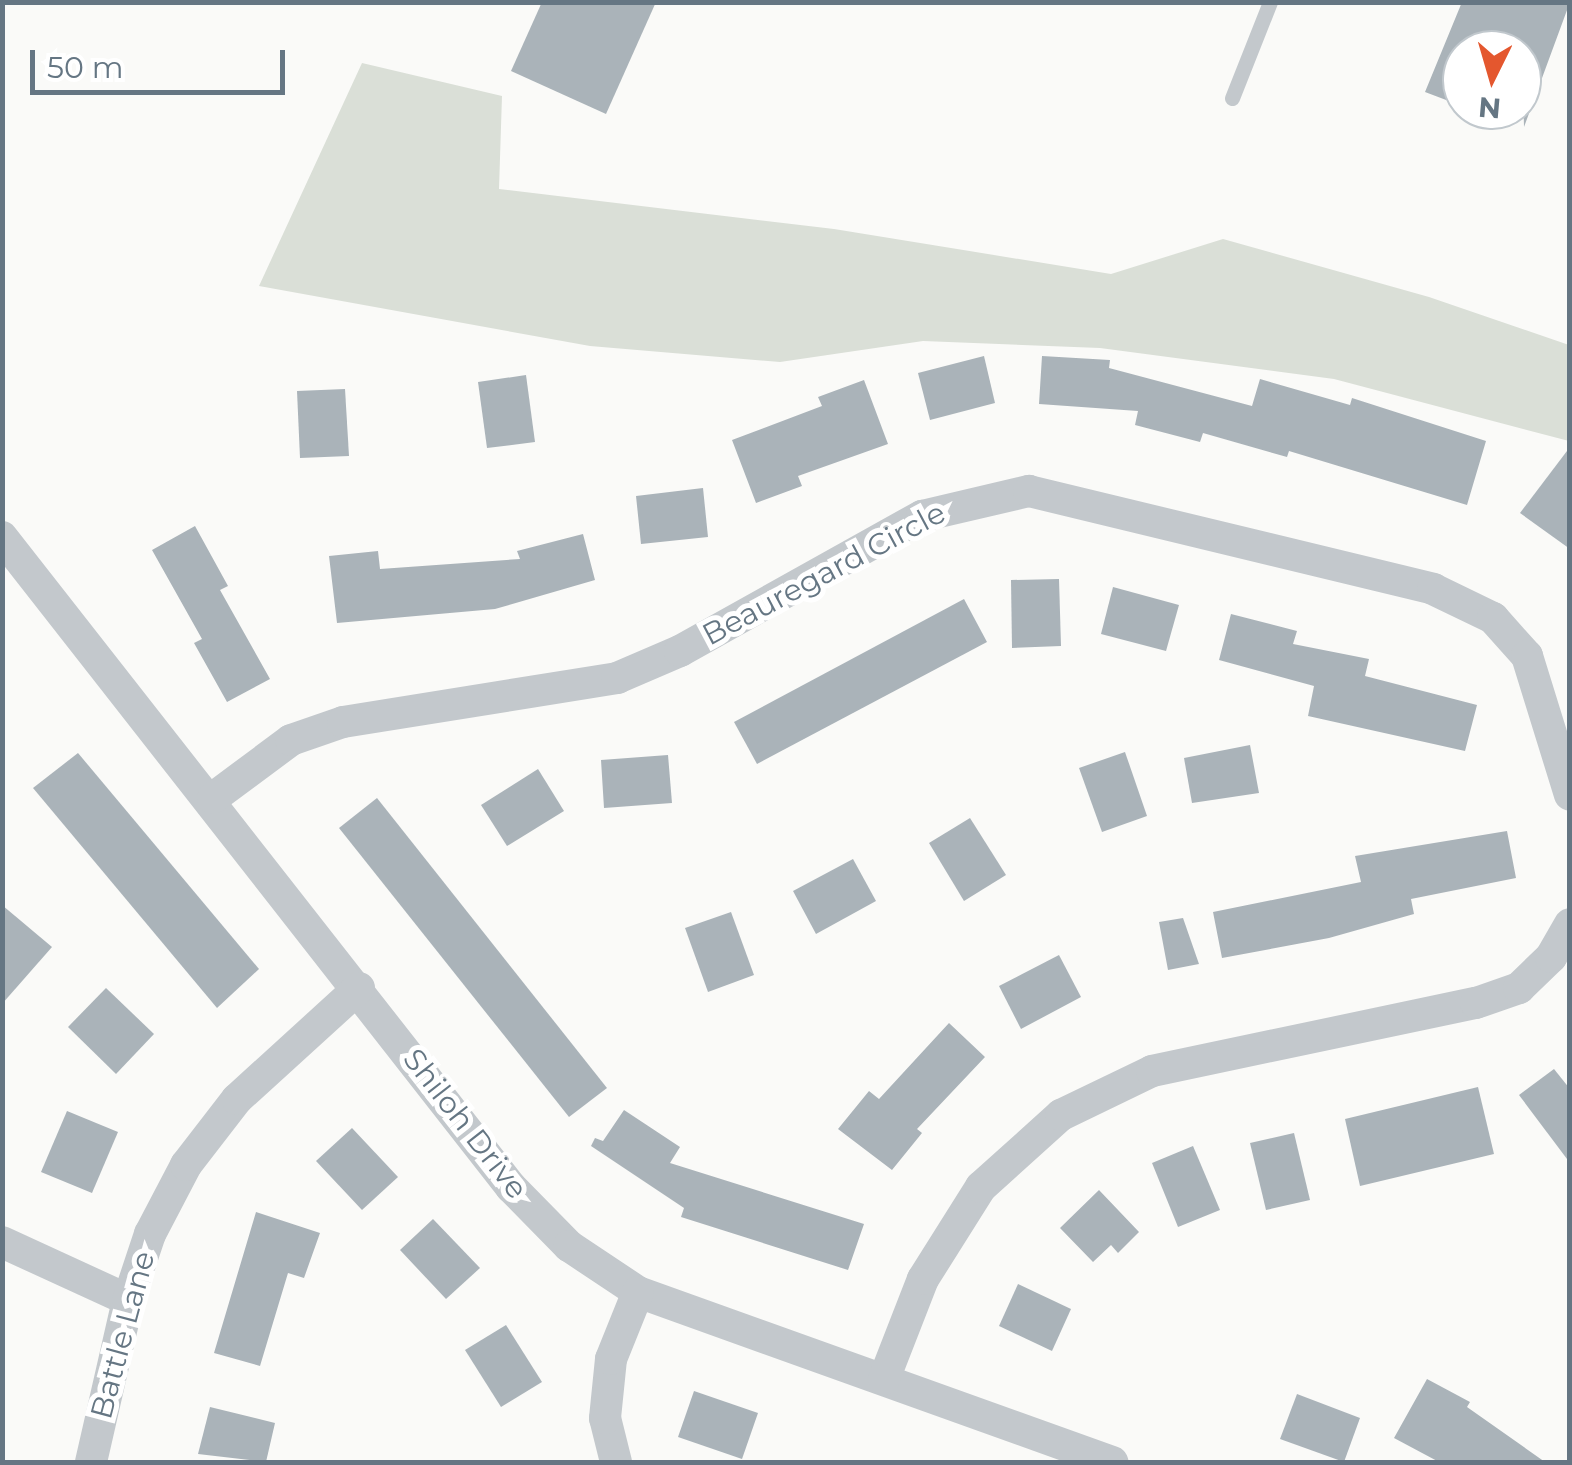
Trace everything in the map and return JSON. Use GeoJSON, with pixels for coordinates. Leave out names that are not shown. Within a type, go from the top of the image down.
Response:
{"type":"FeatureCollection","features":[{"type":"Feature","properties":{"kind":"street","name":"Beauregard Circle"},"geometry":{"type":"LineString","coordinates":[[213,798],[291,740],[343,722],[617,678],[680,652],[922,516],[1029,491],[1433,589],[1493,618],[1527,656],[1570,795]]}},
{"type":"Feature","properties":{"kind":"street","name":"Shiloh Drive"},"geometry":{"type":"LineString","coordinates":[[2,537],[213,798],[511,1187],[569,1246],[638,1292],[1112,1462]]}},
{"type":"Feature","properties":{"kind":"street"},"geometry":{"type":"LineString","coordinates":[[884,1379],[922,1279],[981,1188],[1061,1115],[1152,1072],[1476,1003],[1518,988],[1550,957],[1570,924]]}},
{"type":"Feature","properties":{"kind":"street","name":"Battle Lane"},"geometry":{"type":"LineString","coordinates":[[91,1462],[128,1300],[150,1234],[186,1164],[236,1099],[359,988]]}},
{"type":"Feature","properties":{"kind":"street"},"geometry":{"type":"LineString","coordinates":[[2,1242],[128,1300]]}},
{"type":"Feature","properties":{"kind":"street"},"geometry":{"type":"LineString","coordinates":[[616,1462],[605,1418],[612,1359],[638,1292]]}},
{"type":"Feature","properties":{"kind":"lane"},"geometry":{"type":"LineString","coordinates":[[1232,98],[1270,2]]}},
{"type":"Feature","properties":{"kind":"shaded area"},"geometry":{"type":"Polygon","coordinates":[[[362,63],[502,96],[499,189],[834,229],[1111,274],[1223,239],[1429,297],[1569,345],[1569,441],[1334,379],[1100,348],[923,341],[780,362],[590,346],[259,286],[362,63]]]}},
{"type":"Feature","properties":{"kind":"building"},"geometry":{"type":"Polygon","coordinates":[[[542,2],[656,2],[606,114],[511,71],[542,2]]]}},
{"type":"Feature","properties":{"kind":"building"},"geometry":{"type":"Polygon","coordinates":[[[1462,2],[1570,2],[1542,78],[1542,30],[1450,30],[1462,2]]]}},
{"type":"Feature","properties":{"kind":"building"},"geometry":{"type":"Polygon","coordinates":[[[1442,51],[1442,98],[1425,92],[1442,51]]]}},
{"type":"Feature","properties":{"kind":"building"},"geometry":{"type":"Polygon","coordinates":[[[984,356],[995,403],[930,420],[918,373],[984,356]]]}},
{"type":"Feature","properties":{"kind":"building"},"geometry":{"type":"Polygon","coordinates":[[[1042,356],[1110,360],[1109,368],[1252,406],[1260,379],[1350,405],[1352,398],[1486,441],[1467,505],[1289,451],[1287,457],[1203,433],[1200,442],[1135,425],[1138,411],[1039,404],[1042,356]]]}},
{"type":"Feature","properties":{"kind":"building"},"geometry":{"type":"Polygon","coordinates":[[[526,375],[535,442],[487,448],[478,382],[526,375]]]}},
{"type":"Feature","properties":{"kind":"building"},"geometry":{"type":"Polygon","coordinates":[[[864,380],[888,444],[798,476],[802,486],[756,503],[732,440],[822,406],[818,397],[864,380]]]}},
{"type":"Feature","properties":{"kind":"building"},"geometry":{"type":"Polygon","coordinates":[[[345,389],[349,456],[300,458],[297,391],[345,389]]]}},
{"type":"Feature","properties":{"kind":"building"},"geometry":{"type":"Polygon","coordinates":[[[1570,447],[1570,549],[1520,513],[1570,447]]]}},
{"type":"Feature","properties":{"kind":"building"},"geometry":{"type":"Polygon","coordinates":[[[703,488],[708,537],[641,544],[636,496],[703,488]]]}},
{"type":"Feature","properties":{"kind":"building"},"geometry":{"type":"Polygon","coordinates":[[[195,526],[228,586],[220,590],[270,679],[227,702],[194,643],[202,639],[152,550],[195,526]]]}},
{"type":"Feature","properties":{"kind":"building"},"geometry":{"type":"Polygon","coordinates":[[[583,534],[595,580],[495,609],[337,623],[329,556],[378,551],[380,569],[520,559],[517,551],[583,534]]]}},
{"type":"Feature","properties":{"kind":"building"},"geometry":{"type":"Polygon","coordinates":[[[1059,579],[1061,646],[1012,648],[1011,580],[1059,579]]]}},
{"type":"Feature","properties":{"kind":"building"},"geometry":{"type":"Polygon","coordinates":[[[1113,587],[1179,605],[1166,651],[1101,634],[1113,587]]]}},
{"type":"Feature","properties":{"kind":"building"},"geometry":{"type":"Polygon","coordinates":[[[964,599],[987,642],[757,764],[734,722],[964,599]]]}},
{"type":"Feature","properties":{"kind":"building"},"geometry":{"type":"Polygon","coordinates":[[[1231,614],[1297,631],[1293,644],[1369,659],[1365,676],[1477,705],[1465,751],[1308,716],[1314,686],[1219,660],[1231,614]]]}},
{"type":"Feature","properties":{"kind":"building"},"geometry":{"type":"Polygon","coordinates":[[[1250,745],[1259,793],[1192,803],[1184,758],[1250,745]]]}},
{"type":"Feature","properties":{"kind":"building"},"geometry":{"type":"Polygon","coordinates":[[[1125,752],[1147,816],[1102,832],[1079,768],[1125,752]]]}},
{"type":"Feature","properties":{"kind":"building"},"geometry":{"type":"Polygon","coordinates":[[[78,753],[259,969],[217,1008],[33,788],[78,753]]]}},
{"type":"Feature","properties":{"kind":"building"},"geometry":{"type":"Polygon","coordinates":[[[668,755],[672,803],[604,808],[601,760],[668,755]]]}},
{"type":"Feature","properties":{"kind":"building"},"geometry":{"type":"Polygon","coordinates":[[[538,769],[564,811],[507,846],[481,805],[538,769]]]}},
{"type":"Feature","properties":{"kind":"building"},"geometry":{"type":"Polygon","coordinates":[[[377,798],[607,1088],[569,1117],[339,828],[377,798]]]}},
{"type":"Feature","properties":{"kind":"building"},"geometry":{"type":"Polygon","coordinates":[[[970,818],[1006,875],[964,901],[929,843],[970,818]]]}},
{"type":"Feature","properties":{"kind":"building"},"geometry":{"type":"Polygon","coordinates":[[[1507,831],[1516,878],[1411,899],[1414,914],[1329,938],[1222,958],[1213,912],[1361,882],[1355,856],[1507,831]]]}},
{"type":"Feature","properties":{"kind":"building"},"geometry":{"type":"Polygon","coordinates":[[[853,859],[876,901],[816,934],[793,891],[853,859]]]}},
{"type":"Feature","properties":{"kind":"building"},"geometry":{"type":"Polygon","coordinates":[[[2,905],[52,947],[2,1004],[2,905]]]}},
{"type":"Feature","properties":{"kind":"building"},"geometry":{"type":"Polygon","coordinates":[[[731,912],[754,975],[708,992],[685,928],[731,912]]]}},
{"type":"Feature","properties":{"kind":"building"},"geometry":{"type":"Polygon","coordinates":[[[1183,918],[1199,964],[1168,970],[1159,922],[1183,918]]]}},
{"type":"Feature","properties":{"kind":"building"},"geometry":{"type":"Polygon","coordinates":[[[1059,955],[1081,997],[1021,1029],[999,986],[1059,955]]]}},
{"type":"Feature","properties":{"kind":"building"},"geometry":{"type":"Polygon","coordinates":[[[106,988],[154,1034],[116,1074],[68,1027],[106,988]]]}},
{"type":"Feature","properties":{"kind":"building"},"geometry":{"type":"Polygon","coordinates":[[[949,1023],[985,1057],[917,1129],[922,1133],[892,1170],[838,1129],[869,1091],[879,1099],[949,1023]]]}},
{"type":"Feature","properties":{"kind":"building"},"geometry":{"type":"Polygon","coordinates":[[[1554,1069],[1570,1089],[1570,1163],[1519,1095],[1554,1069]]]}},
{"type":"Feature","properties":{"kind":"building"},"geometry":{"type":"Polygon","coordinates":[[[1478,1087],[1494,1154],[1360,1186],[1345,1119],[1478,1087]]]}},
{"type":"Feature","properties":{"kind":"building"},"geometry":{"type":"Polygon","coordinates":[[[624,1110],[680,1147],[670,1163],[864,1224],[848,1270],[681,1217],[684,1208],[591,1146],[595,1138],[603,1141],[624,1110]]]}},
{"type":"Feature","properties":{"kind":"building"},"geometry":{"type":"Polygon","coordinates":[[[67,1111],[118,1132],[92,1193],[41,1172],[67,1111]]]}},
{"type":"Feature","properties":{"kind":"building"},"geometry":{"type":"Polygon","coordinates":[[[352,1128],[398,1177],[362,1210],[316,1161],[352,1128]]]}},
{"type":"Feature","properties":{"kind":"building"},"geometry":{"type":"Polygon","coordinates":[[[1294,1133],[1310,1200],[1266,1210],[1250,1143],[1294,1133]]]}},
{"type":"Feature","properties":{"kind":"building"},"geometry":{"type":"Polygon","coordinates":[[[1193,1146],[1220,1210],[1178,1227],[1152,1163],[1193,1146]]]}},
{"type":"Feature","properties":{"kind":"building"},"geometry":{"type":"Polygon","coordinates":[[[1099,1190],[1139,1232],[1118,1253],[1111,1245],[1093,1262],[1060,1228],[1099,1190]]]}},
{"type":"Feature","properties":{"kind":"building"},"geometry":{"type":"Polygon","coordinates":[[[256,1212],[320,1233],[304,1278],[288,1273],[260,1366],[214,1353],[256,1212]]]}},
{"type":"Feature","properties":{"kind":"building"},"geometry":{"type":"Polygon","coordinates":[[[433,1219],[480,1268],[446,1299],[400,1250],[433,1219]]]}},
{"type":"Feature","properties":{"kind":"building"},"geometry":{"type":"Polygon","coordinates":[[[1018,1284],[1071,1309],[1052,1351],[999,1326],[1018,1284]]]}},
{"type":"Feature","properties":{"kind":"building"},"geometry":{"type":"Polygon","coordinates":[[[506,1325],[542,1382],[501,1407],[465,1350],[506,1325]]]}},
{"type":"Feature","properties":{"kind":"building"},"geometry":{"type":"Polygon","coordinates":[[[1427,1379],[1470,1402],[1467,1407],[1545,1462],[1439,1462],[1394,1438],[1427,1379]]]}},
{"type":"Feature","properties":{"kind":"building"},"geometry":{"type":"Polygon","coordinates":[[[694,1391],[758,1413],[742,1459],[678,1437],[694,1391]]]}},
{"type":"Feature","properties":{"kind":"building"},"geometry":{"type":"Polygon","coordinates":[[[1297,1394],[1360,1418],[1344,1462],[1280,1439],[1297,1394]]]}},
{"type":"Feature","properties":{"kind":"building"},"geometry":{"type":"Polygon","coordinates":[[[210,1407],[275,1423],[266,1462],[198,1454],[210,1407]]]}}]}
